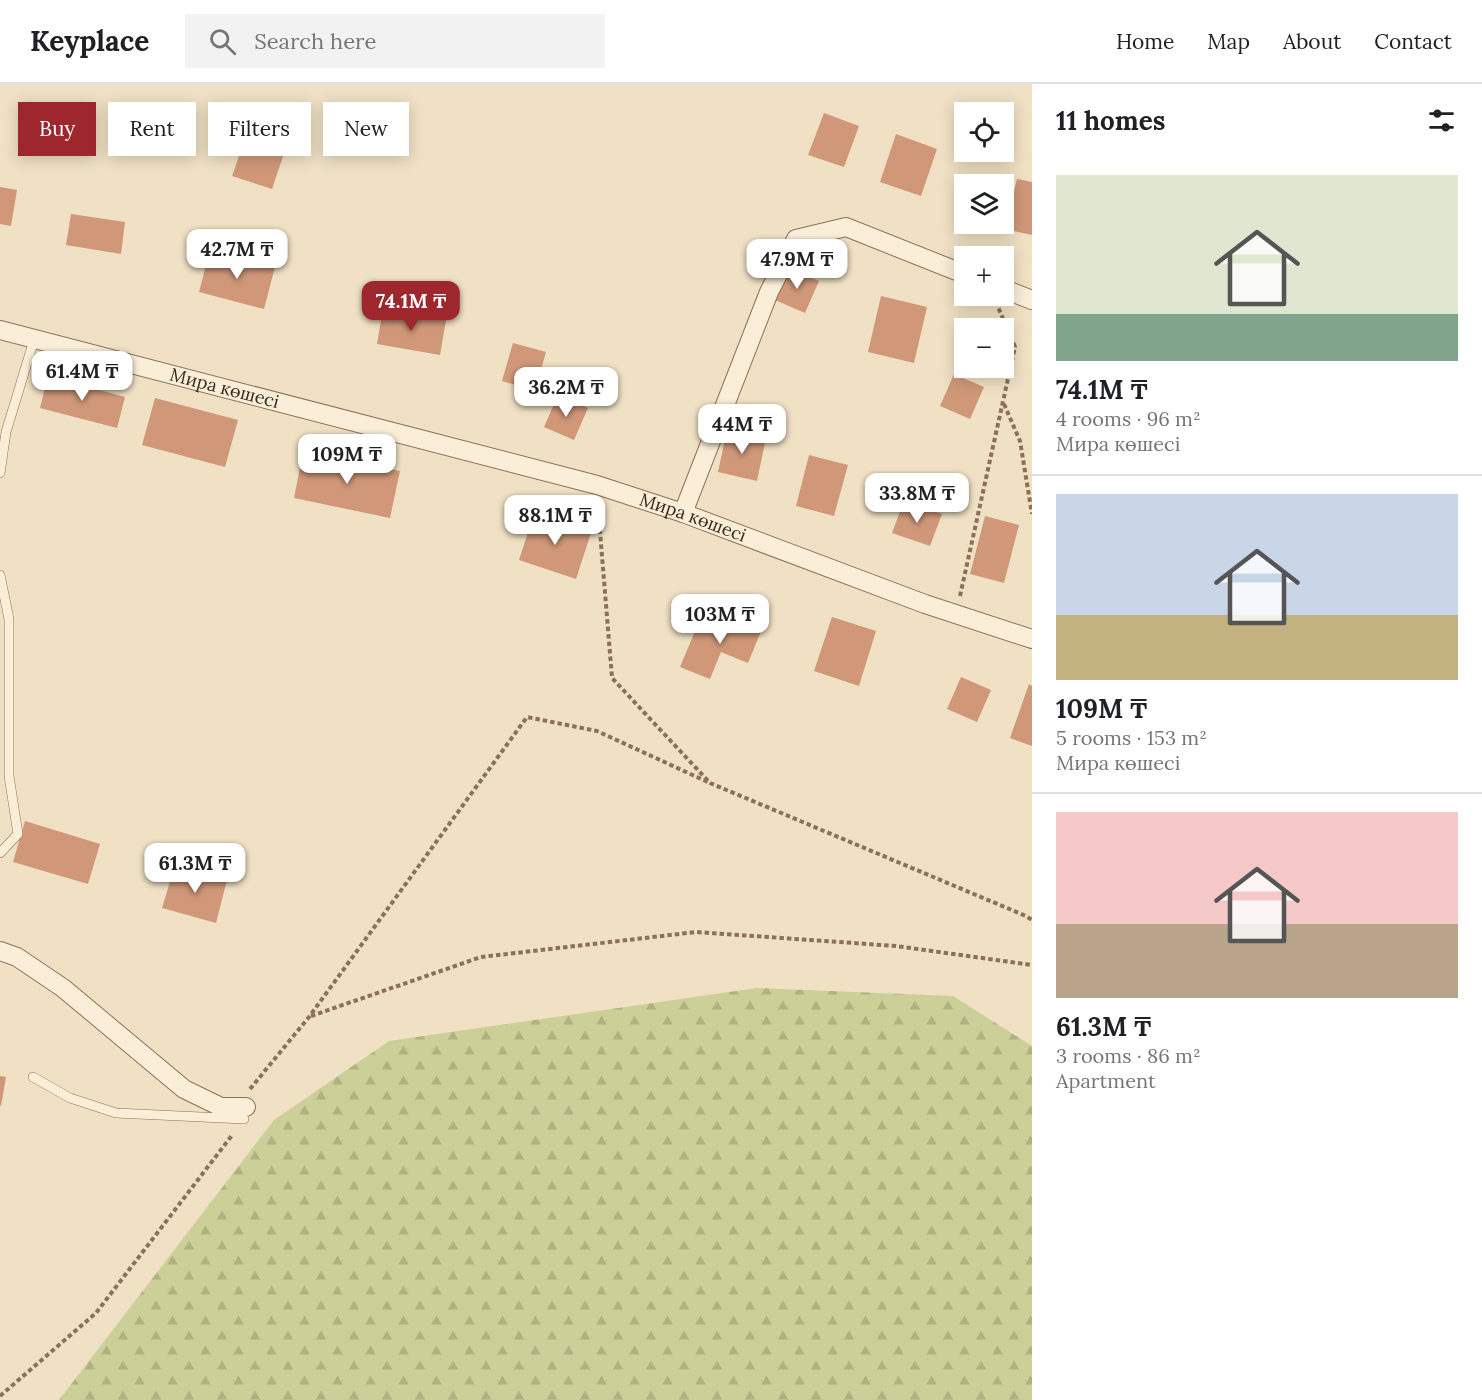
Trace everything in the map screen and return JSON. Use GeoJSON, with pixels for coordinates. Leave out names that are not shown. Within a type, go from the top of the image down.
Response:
{"type":"FeatureCollection","features":[{"type":"Feature","properties":{"kind":"street"},"geometry":{"type":"LineString","coordinates":[[684,513],[770,292],[796,239],[846,228],[954,270]]}},
{"type":"Feature","properties":{"kind":"street"},"geometry":{"type":"LineString","coordinates":[[1014,298],[1032,300]]}},
{"type":"Feature","properties":{"kind":"street","name":"Мира көшесі"},"geometry":{"type":"LineString","coordinates":[[0,330],[597,485],[684,513],[925,604],[1032,639]]}},
{"type":"Feature","properties":{"kind":"street"},"geometry":{"type":"LineString","coordinates":[[0,951],[17,957],[63,988],[184,1089],[221,1107],[245,1113]]}},
{"type":"Feature","properties":{"kind":"lane"},"geometry":{"type":"LineString","coordinates":[[0,473],[6,432],[34,340]]}},
{"type":"Feature","properties":{"kind":"lane"},"geometry":{"type":"LineString","coordinates":[[0,575],[9,619],[9,776],[18,834],[0,854]]}},
{"type":"Feature","properties":{"kind":"lane"},"geometry":{"type":"LineString","coordinates":[[33,1077],[70,1098],[116,1113],[245,1113]]}},
{"type":"Feature","properties":{"kind":"path"},"geometry":{"type":"LineString","coordinates":[[959,600],[1015,347],[1003,306]]}},
{"type":"Feature","properties":{"kind":"path"},"geometry":{"type":"LineString","coordinates":[[1003,404],[1020,441],[1032,514]]}},
{"type":"Feature","properties":{"kind":"path"},"geometry":{"type":"LineString","coordinates":[[597,485],[612,678],[710,783]]}},
{"type":"Feature","properties":{"kind":"path"},"geometry":{"type":"LineString","coordinates":[[0,1396],[96,1313],[245,1113],[249,1091],[309,1017],[527,717],[597,730],[710,783],[1032,919]]}},
{"type":"Feature","properties":{"kind":"path"},"geometry":{"type":"LineString","coordinates":[[309,1017],[481,957],[696,932],[896,946],[1032,965]]}},
{"type":"Feature","properties":{"kind":"green space"},"geometry":{"type":"Polygon","coordinates":[[[757,988],[953,996],[1032,1046],[1032,1400],[59,1400],[274,1120],[389,1041],[757,988]]]}},
{"type":"Feature","properties":{"kind":"building"},"geometry":{"type":"Polygon","coordinates":[[[824,113],[859,126],[844,167],[808,155],[824,113]]]}},
{"type":"Feature","properties":{"kind":"building"},"geometry":{"type":"Polygon","coordinates":[[[896,134],[937,149],[921,196],[880,182],[896,134]]]}},
{"type":"Feature","properties":{"kind":"building"},"geometry":{"type":"Polygon","coordinates":[[[239,156],[283,156],[272,189],[232,176],[239,156]]]}},
{"type":"Feature","properties":{"kind":"building"},"geometry":{"type":"Polygon","coordinates":[[[1017,179],[1032,182],[1032,235],[1014,231],[1014,192],[1017,179]]]}},
{"type":"Feature","properties":{"kind":"building"},"geometry":{"type":"Polygon","coordinates":[[[0,187],[17,190],[11,226],[0,224],[0,187]]]}},
{"type":"Feature","properties":{"kind":"building"},"geometry":{"type":"Polygon","coordinates":[[[71,214],[125,222],[121,254],[66,245],[71,214]]]}},
{"type":"Feature","properties":{"kind":"building"},"geometry":{"type":"Polygon","coordinates":[[[210,250],[275,267],[264,309],[199,292],[210,250]]]}},
{"type":"Feature","properties":{"kind":"building"},"geometry":{"type":"Polygon","coordinates":[[[789,268],[819,281],[805,313],[775,300],[789,268]]]}},
{"type":"Feature","properties":{"kind":"building"},"geometry":{"type":"Polygon","coordinates":[[[881,296],[927,307],[914,363],[868,352],[881,296]]]}},
{"type":"Feature","properties":{"kind":"building"},"geometry":{"type":"Polygon","coordinates":[[[383,308],[446,320],[440,355],[377,344],[383,308]]]}},
{"type":"Feature","properties":{"kind":"building"},"geometry":{"type":"Polygon","coordinates":[[[513,343],[546,352],[535,391],[502,381],[513,343]]]}},
{"type":"Feature","properties":{"kind":"building"},"geometry":{"type":"Polygon","coordinates":[[[954,374],[954,378],[963,378],[984,387],[970,419],[940,406],[954,374]]]}},
{"type":"Feature","properties":{"kind":"building"},"geometry":{"type":"Polygon","coordinates":[[[48,376],[125,397],[117,428],[40,408],[48,376]]]}},
{"type":"Feature","properties":{"kind":"building"},"geometry":{"type":"Polygon","coordinates":[[[558,395],[588,408],[574,440],[544,427],[558,395]]]}},
{"type":"Feature","properties":{"kind":"building"},"geometry":{"type":"Polygon","coordinates":[[[155,398],[238,420],[225,467],[142,445],[155,398]]]}},
{"type":"Feature","properties":{"kind":"building"},"geometry":{"type":"Polygon","coordinates":[[[727,430],[766,438],[757,481],[718,472],[727,430]]]}},
{"type":"Feature","properties":{"kind":"building"},"geometry":{"type":"Polygon","coordinates":[[[303,452],[400,471],[390,518],[294,498],[303,452]]]}},
{"type":"Feature","properties":{"kind":"building"},"geometry":{"type":"Polygon","coordinates":[[[809,455],[848,465],[834,516],[796,506],[809,455]]]}},
{"type":"Feature","properties":{"kind":"building"},"geometry":{"type":"Polygon","coordinates":[[[904,501],[942,514],[930,546],[892,533],[904,501]]]}},
{"type":"Feature","properties":{"kind":"building"},"geometry":{"type":"Polygon","coordinates":[[[534,514],[591,533],[576,579],[519,560],[534,514]]]}},
{"type":"Feature","properties":{"kind":"building"},"geometry":{"type":"Polygon","coordinates":[[[985,516],[1019,525],[1004,583],[970,574],[985,516]]]}},
{"type":"Feature","properties":{"kind":"building"},"geometry":{"type":"Polygon","coordinates":[[[726,614],[762,629],[748,663],[721,652],[710,679],[680,667],[698,624],[718,632],[726,614]]]}},
{"type":"Feature","properties":{"kind":"building"},"geometry":{"type":"Polygon","coordinates":[[[832,617],[876,631],[859,686],[814,671],[832,617]]]}},
{"type":"Feature","properties":{"kind":"building"},"geometry":{"type":"Polygon","coordinates":[[[961,677],[991,690],[977,722],[947,709],[961,677]]]}},
{"type":"Feature","properties":{"kind":"building"},"geometry":{"type":"Polygon","coordinates":[[[1029,684],[1032,686],[1032,746],[1010,738],[1029,684]]]}},
{"type":"Feature","properties":{"kind":"building"},"geometry":{"type":"Polygon","coordinates":[[[25,821],[100,844],[88,884],[13,862],[25,821]]]}},
{"type":"Feature","properties":{"kind":"building"},"geometry":{"type":"Polygon","coordinates":[[[175,865],[227,880],[216,923],[162,908],[175,865]]]}},
{"type":"Feature","properties":{"kind":"building"},"geometry":{"type":"Polygon","coordinates":[[[0,1076],[6,1077],[1,1106],[0,1105],[0,1076]]]}}]}
